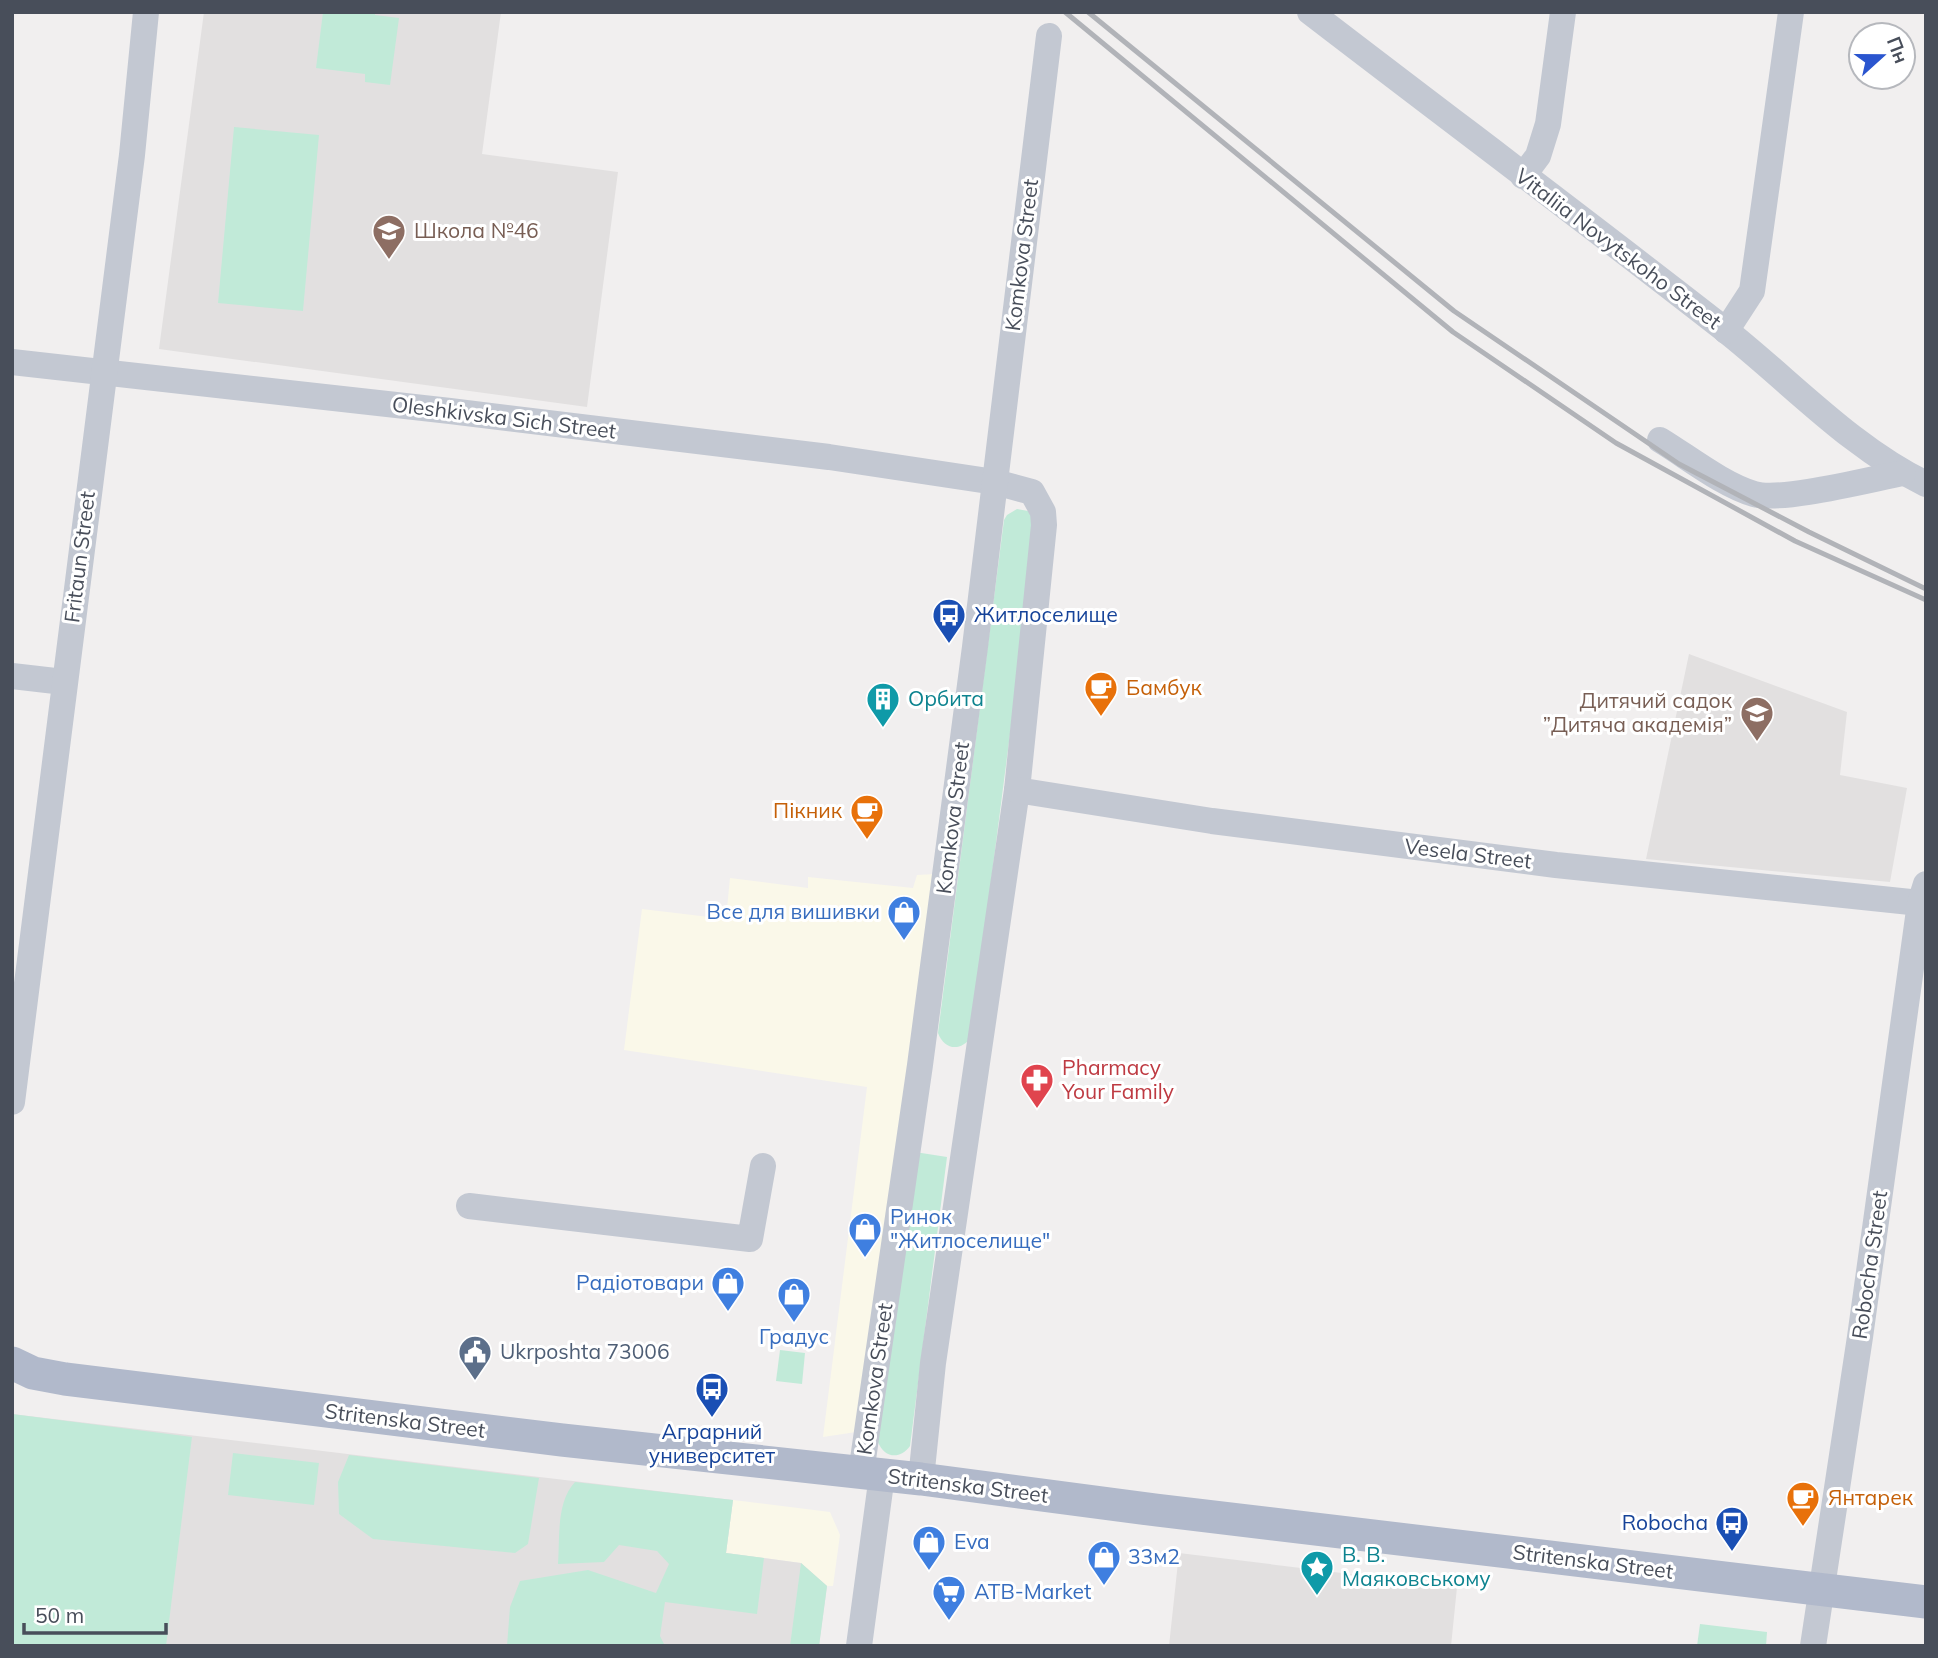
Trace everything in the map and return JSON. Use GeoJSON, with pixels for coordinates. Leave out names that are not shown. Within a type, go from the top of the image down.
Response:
{"type":"FeatureCollection","features":[{"type":"Feature","properties":{"kind":"main road","name":"Stritenska Street"},"geometry":{"type":"LineString","coordinates":[[12,1363],[33,1373],[65,1379],[1926,1601]]}},
{"type":"Feature","properties":{"kind":"street","name":"Fritaun Street"},"geometry":{"type":"LineString","coordinates":[[12,1102],[19,1000],[104,373],[132,155],[146,12]]}},
{"type":"Feature","properties":{"kind":"street","name":"Vitaliia Novytskoho Street"},"geometry":{"type":"LineString","coordinates":[[1310,12],[1726,331],[1857,440],[1914,478]]}},
{"type":"Feature","properties":{"kind":"street"},"geometry":{"type":"LineString","coordinates":[[1523,176],[1538,156],[1548,124],[1563,12]]}},
{"type":"Feature","properties":{"kind":"street"},"geometry":{"type":"LineString","coordinates":[[1726,331],[1752,291],[1791,12]]}},
{"type":"Feature","properties":{"kind":"street","name":"Komkova Street"},"geometry":{"type":"LineString","coordinates":[[859,1646],[871,1474],[1049,36]]}},
{"type":"Feature","properties":{"kind":"street","name":"Oleshkivska Sich Street"},"geometry":{"type":"LineString","coordinates":[[12,362],[496,416],[829,457],[995,482],[1032,492],[1043,512],[1044,525],[1017,790]]}},
{"type":"Feature","properties":{"kind":"street"},"geometry":{"type":"LineString","coordinates":[[1660,440],[1735,486],[1755,494],[1782,495],[1914,478]]}},
{"type":"Feature","properties":{"kind":"street"},"geometry":{"type":"LineString","coordinates":[[12,676],[64,682]]}},
{"type":"Feature","properties":{"kind":"street"},"geometry":{"type":"LineString","coordinates":[[921,1479],[933,1363],[1017,790]]}},
{"type":"Feature","properties":{"kind":"street","name":"Vesela Street"},"geometry":{"type":"LineString","coordinates":[[1017,790],[1212,821],[1556,865],[1923,894]]}},
{"type":"Feature","properties":{"kind":"street","name":"Robocha Street"},"geometry":{"type":"LineString","coordinates":[[1813,1646],[1923,894]]}},
{"type":"Feature","properties":{"kind":"street"},"geometry":{"type":"LineString","coordinates":[[469,1206],[750,1239],[763,1166]]}},
{"type":"Feature","properties":{"kind":"shaded area","name":"Школа №46"},"geometry":{"type":"Polygon","coordinates":[[[204,12],[501,12],[482,154],[618,172],[587,407],[159,349],[204,12]]]}},
{"type":"Feature","properties":{"kind":"shaded area","name":"Дитячий садок ”Дитяча академія”"},"geometry":{"type":"Polygon","coordinates":[[[1689,654],[1847,712],[1840,775],[1907,788],[1890,882],[1646,859],[1689,654]]]}},
{"type":"Feature","properties":{"kind":"shaded area","name":"Ринок \"Житлоселище\""},"geometry":{"type":"Polygon","coordinates":[[[935,874],[863,1431],[823,1437],[867,1087],[624,1050],[642,909],[726,919],[730,878],[808,888],[808,877],[913,888],[917,875],[935,874]]]}},
{"type":"Feature","properties":{"kind":"shaded area"},"geometry":{"type":"Polygon","coordinates":[[[12,1414],[733,1500],[726,1553],[801,1563],[827,1586],[819,1646],[12,1646],[12,1414]]]}},
{"type":"Feature","properties":{"kind":"shaded area"},"geometry":{"type":"Polygon","coordinates":[[[733,1500],[830,1512],[840,1535],[833,1586],[827,1586],[800,1563],[726,1553],[733,1500]]]}},
{"type":"Feature","properties":{"kind":"shaded area"},"geometry":{"type":"Polygon","coordinates":[[[1179,1553],[1457,1587],[1451,1646],[1169,1646],[1179,1553]]]}},
{"type":"Feature","properties":{"kind":"green space"},"geometry":{"type":"Polygon","coordinates":[[[323,12],[375,12],[375,15],[399,18],[390,85],[365,82],[365,74],[316,68],[323,12]]]}},
{"type":"Feature","properties":{"kind":"green space"},"geometry":{"type":"Polygon","coordinates":[[[234,127],[319,135],[303,311],[218,303],[234,127]]]}},
{"type":"Feature","properties":{"kind":"green space"},"geometry":{"type":"Polygon","coordinates":[[[1017,509],[1028,511],[1037,524],[971,1037],[962,1045],[953,1047],[944,1043],[938,1033],[1004,520],[1017,509]]]}},
{"type":"Feature","properties":{"kind":"green space"},"geometry":{"type":"Polygon","coordinates":[[[915,1152],[947,1157],[910,1446],[902,1454],[893,1455],[884,1451],[878,1442],[915,1152]]]}},
{"type":"Feature","properties":{"kind":"green space"},"geometry":{"type":"Polygon","coordinates":[[[780,1350],[805,1353],[802,1384],[776,1381],[780,1350]]]}},
{"type":"Feature","properties":{"kind":"green space"},"geometry":{"type":"Polygon","coordinates":[[[12,1414],[192,1437],[166,1646],[12,1646],[12,1414]]]}},
{"type":"Feature","properties":{"kind":"green space"},"geometry":{"type":"Polygon","coordinates":[[[233,1453],[319,1463],[314,1505],[228,1495],[233,1453]]]}},
{"type":"Feature","properties":{"kind":"green space"},"geometry":{"type":"Polygon","coordinates":[[[349,1455],[539,1478],[528,1544],[515,1553],[373,1539],[339,1514],[338,1482],[349,1455]]]}},
{"type":"Feature","properties":{"kind":"green space"},"geometry":{"type":"Polygon","coordinates":[[[575,1482],[733,1500],[726,1553],[764,1558],[757,1614],[665,1602],[660,1636],[665,1646],[507,1646],[510,1607],[520,1581],[588,1570],[656,1593],[669,1564],[657,1551],[619,1545],[604,1562],[558,1564],[562,1510],[575,1482]]]}},
{"type":"Feature","properties":{"kind":"green space"},"geometry":{"type":"Polygon","coordinates":[[[801,1563],[827,1586],[819,1646],[790,1646],[801,1563]]]}},
{"type":"Feature","properties":{"kind":"green space"},"geometry":{"type":"Polygon","coordinates":[[[1700,1624],[1767,1632],[1766,1646],[1697,1646],[1700,1624]]]}},
{"type":"Feature","properties":{"kind":"railway"},"geometry":{"type":"LineString","coordinates":[[1065,12],[1453,332],[1616,443],[1795,541],[1926,600]]}},
{"type":"Feature","properties":{"kind":"railway"},"geometry":{"type":"LineString","coordinates":[[1088,12],[1454,311],[1679,464],[1926,589]]}},
{"type":"Feature","properties":{"kind":"place","name":"Школа №46"},"geometry":{"type":"Point","coordinates":[389,261]}},
{"type":"Feature","properties":{"kind":"place","name":"Житлоселище"},"geometry":{"type":"Point","coordinates":[949,645]}},
{"type":"Feature","properties":{"kind":"place","name":"Бамбук"},"geometry":{"type":"Point","coordinates":[1101,718]}},
{"type":"Feature","properties":{"kind":"place","name":"Орбита"},"geometry":{"type":"Point","coordinates":[883,729]}},
{"type":"Feature","properties":{"kind":"place","name":"Дитячий садок ”Дитяча академія”"},"geometry":{"type":"Point","coordinates":[1757,743]}},
{"type":"Feature","properties":{"kind":"place","name":"Пікник"},"geometry":{"type":"Point","coordinates":[867,841]}},
{"type":"Feature","properties":{"kind":"place","name":"Все для вишивки"},"geometry":{"type":"Point","coordinates":[904,942]}},
{"type":"Feature","properties":{"kind":"place","name":"Pharmacy Your Family"},"geometry":{"type":"Point","coordinates":[1037,1110]}},
{"type":"Feature","properties":{"kind":"place","name":"Ринок \"Житлоселище\""},"geometry":{"type":"Point","coordinates":[865,1259]}},
{"type":"Feature","properties":{"kind":"place","name":"Радіотовари"},"geometry":{"type":"Point","coordinates":[728,1313]}},
{"type":"Feature","properties":{"kind":"place","name":"Градус"},"geometry":{"type":"Point","coordinates":[794,1324]}},
{"type":"Feature","properties":{"kind":"place","name":"Ukrposhta 73006"},"geometry":{"type":"Point","coordinates":[475,1382]}},
{"type":"Feature","properties":{"kind":"place","name":"Аграрний университет"},"geometry":{"type":"Point","coordinates":[712,1419]}},
{"type":"Feature","properties":{"kind":"place","name":"Янтарек"},"geometry":{"type":"Point","coordinates":[1803,1528]}},
{"type":"Feature","properties":{"kind":"place","name":"Robocha"},"geometry":{"type":"Point","coordinates":[1732,1553]}},
{"type":"Feature","properties":{"kind":"place","name":"Eva"},"geometry":{"type":"Point","coordinates":[929,1572]}},
{"type":"Feature","properties":{"kind":"place","name":"33м2"},"geometry":{"type":"Point","coordinates":[1104,1587]}},
{"type":"Feature","properties":{"kind":"place","name":"В. В. Маяковському"},"geometry":{"type":"Point","coordinates":[1317,1597]}},
{"type":"Feature","properties":{"kind":"place","name":"ATB-Market"},"geometry":{"type":"Point","coordinates":[949,1622]}}]}
